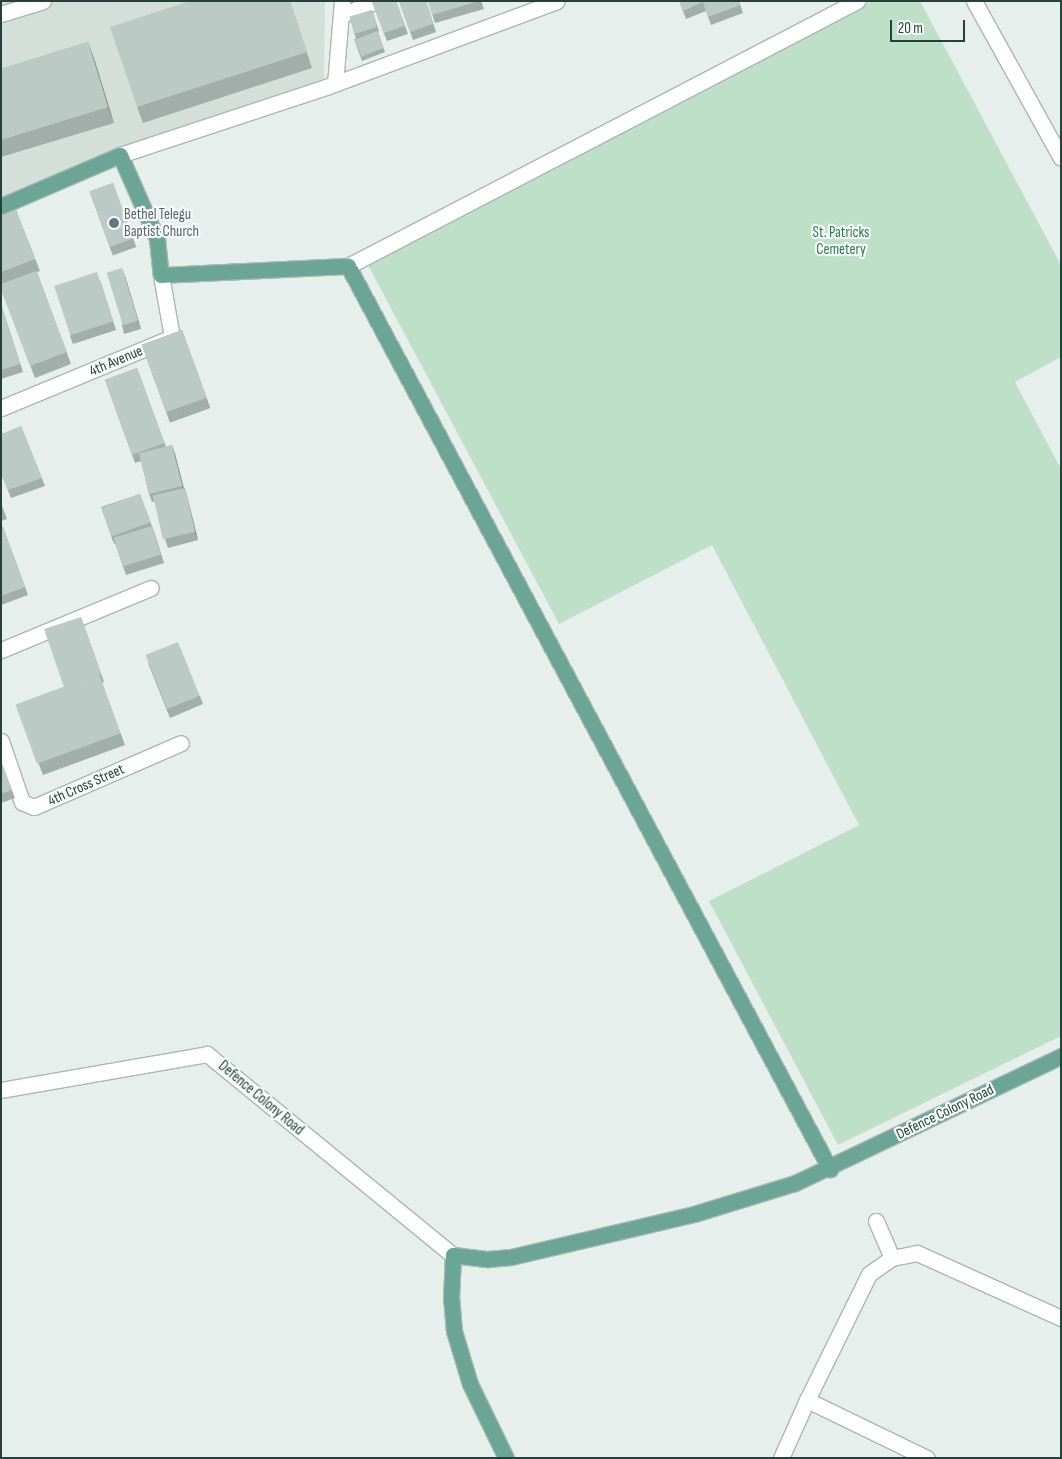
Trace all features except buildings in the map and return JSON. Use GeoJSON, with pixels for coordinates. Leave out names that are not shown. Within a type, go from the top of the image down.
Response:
{"type":"FeatureCollection","features":[{"type":"Feature","properties":{"kind":"main road"},"geometry":{"type":"LineString","coordinates":[[1,206],[120,155],[157,239],[161,275],[348,266],[830,1169]]}},
{"type":"Feature","properties":{"kind":"main road","name":"Defence Colony Road"},"geometry":{"type":"LineString","coordinates":[[453,1255],[488,1259],[550,1249],[694,1214],[795,1183],[830,1169],[1061,1056]]}},
{"type":"Feature","properties":{"kind":"main road"},"geometry":{"type":"LineString","coordinates":[[453,1255],[451,1300],[454,1331],[470,1384],[506,1458]]}},
{"type":"Feature","properties":{"kind":"street"},"geometry":{"type":"LineString","coordinates":[[1,14],[43,1]]}},
{"type":"Feature","properties":{"kind":"street"},"geometry":{"type":"LineString","coordinates":[[334,84],[341,8],[377,1]]}},
{"type":"Feature","properties":{"kind":"street"},"geometry":{"type":"LineString","coordinates":[[120,155],[334,84],[557,1]]}},
{"type":"Feature","properties":{"kind":"street"},"geometry":{"type":"LineString","coordinates":[[348,266],[857,1]]}},
{"type":"Feature","properties":{"kind":"street"},"geometry":{"type":"LineString","coordinates":[[974,1],[1061,158]]}},
{"type":"Feature","properties":{"kind":"street","name":"4th Avenue"},"geometry":{"type":"LineString","coordinates":[[1,408],[172,337],[161,275]]}},
{"type":"Feature","properties":{"kind":"street"},"geometry":{"type":"LineString","coordinates":[[1,650],[151,588]]}},
{"type":"Feature","properties":{"kind":"street","name":"4th Cross Street"},"geometry":{"type":"LineString","coordinates":[[1,742],[22,802],[34,808],[181,744]]}},
{"type":"Feature","properties":{"kind":"street","name":"Defence Colony Road"},"geometry":{"type":"LineString","coordinates":[[1,1090],[207,1054],[453,1255]]}},
{"type":"Feature","properties":{"kind":"street"},"geometry":{"type":"LineString","coordinates":[[876,1221],[892,1258]]}},
{"type":"Feature","properties":{"kind":"street"},"geometry":{"type":"LineString","coordinates":[[781,1458],[807,1400],[869,1274],[892,1258],[917,1253],[1061,1318]]}},
{"type":"Feature","properties":{"kind":"street"},"geometry":{"type":"LineString","coordinates":[[807,1400],[927,1458]]}},
{"type":"Feature","properties":{"kind":"shaded area"},"geometry":{"type":"Polygon","coordinates":[[[1,1],[325,1],[324,81],[1,204],[1,1]]]}},
{"type":"Feature","properties":{"kind":"green space","name":"St. Patricks Cemetery"},"geometry":{"type":"Polygon","coordinates":[[[866,1],[920,1],[1061,265],[1061,357],[1015,382],[1061,469],[1061,1036],[838,1145],[709,901],[859,825],[712,545],[559,624],[368,265],[866,1]]]}},
{"type":"Feature","properties":{"kind":"place","name":"Bethel Telegu Baptist Church"},"geometry":{"type":"Point","coordinates":[114,223]}}]}
